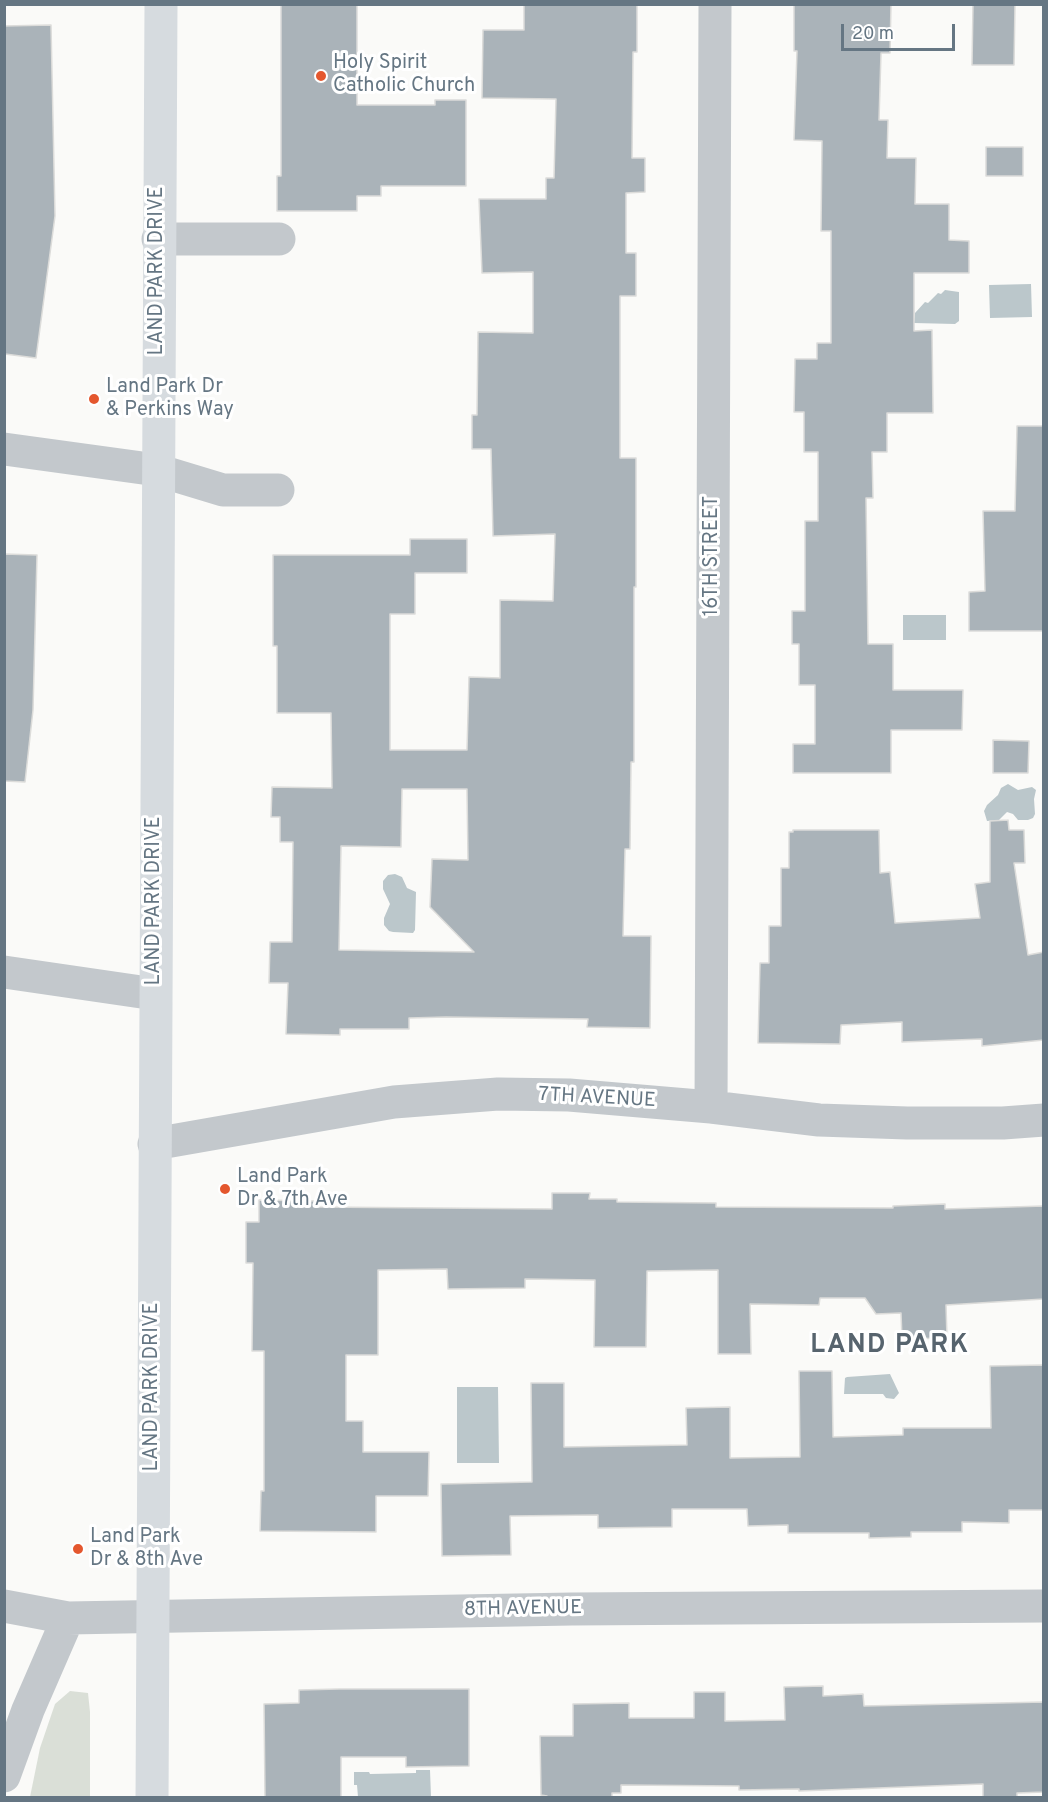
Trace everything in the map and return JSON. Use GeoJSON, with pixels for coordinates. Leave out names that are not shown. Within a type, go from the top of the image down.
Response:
{"type":"FeatureCollection","features":[{"type":"Feature","properties":{"kind":"main road","name":"LAND PARK DRIVE"},"geometry":{"type":"LineString","coordinates":[[152,1797],[158,239],[161,4]]}},
{"type":"Feature","properties":{"kind":"street","name":"16TH STREET"},"geometry":{"type":"LineString","coordinates":[[711,1107],[715,4]]}},
{"type":"Feature","properties":{"kind":"street"},"geometry":{"type":"LineString","coordinates":[[158,239],[279,240]]}},
{"type":"Feature","properties":{"kind":"street"},"geometry":{"type":"LineString","coordinates":[[4,448],[157,470],[223,490],[278,490]]}},
{"type":"Feature","properties":{"kind":"street"},"geometry":{"type":"LineString","coordinates":[[4,972],[155,994]]}},
{"type":"Feature","properties":{"kind":"street","name":"7TH AVENUE"},"geometry":{"type":"LineString","coordinates":[[154,1144],[342,1109],[441,1097],[498,1094],[569,1095],[711,1107],[819,1120],[992,1123],[1044,1120]]}},
{"type":"Feature","properties":{"kind":"street","name":"8TH AVENUE"},"geometry":{"type":"LineString","coordinates":[[4,1606],[68,1618],[572,1609],[1044,1606]]}},
{"type":"Feature","properties":{"kind":"street"},"geometry":{"type":"LineString","coordinates":[[4,1776],[28,1710],[68,1618]]}},
{"type":"Feature","properties":{"kind":"shaded area"},"geometry":{"type":"Polygon","coordinates":[[[1031,284],[1032,317],[990,318],[989,285],[1031,284]]]}},
{"type":"Feature","properties":{"kind":"shaded area"},"geometry":{"type":"Polygon","coordinates":[[[945,290],[959,292],[959,321],[955,324],[914,323],[915,313],[925,302],[928,303],[938,293],[941,294],[945,290]]]}},
{"type":"Feature","properties":{"kind":"shaded area"},"geometry":{"type":"Polygon","coordinates":[[[903,615],[946,615],[946,640],[903,640],[903,615]]]}},
{"type":"Feature","properties":{"kind":"shaded area"},"geometry":{"type":"Polygon","coordinates":[[[1008,784],[1018,790],[1032,787],[1036,790],[1033,818],[1018,820],[1013,814],[1007,812],[999,820],[987,821],[984,811],[987,805],[998,795],[1001,788],[1008,784]]]}},
{"type":"Feature","properties":{"kind":"shaded area"},"geometry":{"type":"Polygon","coordinates":[[[395,874],[402,877],[407,888],[416,892],[413,933],[389,931],[384,925],[384,918],[390,904],[383,889],[383,881],[388,875],[395,874]]]}},
{"type":"Feature","properties":{"kind":"shaded area"},"geometry":{"type":"Polygon","coordinates":[[[890,1374],[899,1393],[894,1399],[886,1398],[883,1394],[844,1394],[847,1377],[890,1374]]]}},
{"type":"Feature","properties":{"kind":"shaded area"},"geometry":{"type":"Polygon","coordinates":[[[457,1387],[498,1387],[499,1463],[457,1463],[457,1387]]]}},
{"type":"Feature","properties":{"kind":"shaded area"},"geometry":{"type":"Polygon","coordinates":[[[70,1691],[88,1693],[90,1797],[30,1797],[40,1748],[55,1704],[70,1691]]]}},
{"type":"Feature","properties":{"kind":"shaded area"},"geometry":{"type":"Polygon","coordinates":[[[416,1770],[430,1770],[431,1797],[358,1797],[357,1785],[354,1785],[354,1772],[416,1773],[416,1770]]]}},
{"type":"Feature","properties":{"kind":"building"},"geometry":{"type":"Polygon","coordinates":[[[281,4],[357,4],[357,105],[435,105],[435,100],[466,100],[466,186],[381,186],[381,196],[357,196],[357,211],[277,211],[277,176],[281,176],[281,4]]]}},
{"type":"Feature","properties":{"kind":"building"},"geometry":{"type":"Polygon","coordinates":[[[524,4],[637,4],[637,52],[633,52],[632,158],[645,158],[645,192],[626,193],[626,253],[636,253],[636,296],[620,296],[620,458],[636,458],[634,762],[631,762],[630,849],[625,849],[623,936],[651,936],[650,1028],[587,1027],[588,1019],[446,1017],[409,1018],[409,1029],[340,1029],[340,1035],[286,1034],[288,983],[269,983],[270,942],[292,942],[293,842],[280,842],[280,817],[271,817],[272,787],[332,788],[331,713],[277,713],[277,646],[273,646],[273,555],[410,555],[410,539],[467,539],[467,573],[415,573],[415,614],[390,614],[390,750],[467,750],[469,677],[500,678],[500,600],[553,601],[555,534],[493,536],[491,449],[472,449],[472,415],[477,415],[478,332],[533,333],[533,272],[482,273],[479,199],[546,199],[546,178],[554,178],[556,99],[482,98],[483,30],[524,30],[524,4]],[[402,789],[401,847],[341,846],[339,950],[474,952],[430,907],[432,859],[468,860],[467,789],[402,789]]]}},
{"type":"Feature","properties":{"kind":"building"},"geometry":{"type":"Polygon","coordinates":[[[794,4],[891,4],[890,53],[881,53],[879,120],[888,120],[887,158],[916,158],[915,204],[949,204],[949,240],[969,241],[969,273],[914,273],[914,331],[932,330],[933,413],[887,413],[887,452],[872,452],[873,498],[866,498],[868,644],[893,644],[893,690],[963,690],[962,730],[891,730],[891,773],[793,773],[793,744],[815,744],[815,685],[799,685],[799,644],[792,644],[792,611],[805,611],[805,521],[818,521],[818,452],[804,452],[804,412],[794,412],[795,359],[817,359],[817,343],[831,343],[831,231],[821,231],[822,141],[794,140],[797,51],[794,51],[794,4]]]}},
{"type":"Feature","properties":{"kind":"building"},"geometry":{"type":"Polygon","coordinates":[[[973,4],[1015,4],[1014,65],[972,65],[973,4]]]}},
{"type":"Feature","properties":{"kind":"building"},"geometry":{"type":"Polygon","coordinates":[[[51,25],[55,216],[36,358],[5,354],[4,26],[51,25]]]}},
{"type":"Feature","properties":{"kind":"building"},"geometry":{"type":"Polygon","coordinates":[[[986,147],[1023,147],[1023,176],[986,176],[986,147]]]}},
{"type":"Feature","properties":{"kind":"building"},"geometry":{"type":"Polygon","coordinates":[[[1017,426],[1044,426],[1044,631],[969,631],[969,592],[985,591],[983,511],[1015,511],[1017,426]]]}},
{"type":"Feature","properties":{"kind":"building"},"geometry":{"type":"Polygon","coordinates":[[[4,554],[37,555],[33,710],[25,782],[4,781],[4,554]]]}},
{"type":"Feature","properties":{"kind":"building"},"geometry":{"type":"Polygon","coordinates":[[[993,740],[1029,741],[1028,773],[993,773],[993,740]]]}},
{"type":"Feature","properties":{"kind":"building"},"geometry":{"type":"Polygon","coordinates":[[[1008,820],[1009,830],[1024,830],[1025,863],[1014,863],[1028,955],[1044,952],[1044,1040],[982,1046],[982,1039],[902,1042],[902,1022],[841,1025],[840,1044],[758,1043],[760,963],[769,963],[769,926],[781,926],[781,868],[789,868],[789,832],[793,830],[879,830],[880,873],[890,872],[895,923],[980,918],[975,884],[990,882],[990,821],[1008,820]]]}},
{"type":"Feature","properties":{"kind":"building"},"geometry":{"type":"Polygon","coordinates":[[[552,1193],[590,1193],[589,1199],[617,1199],[617,1202],[716,1203],[716,1207],[893,1208],[893,1206],[945,1204],[945,1209],[1044,1206],[1044,1299],[946,1305],[947,1338],[902,1339],[901,1313],[876,1314],[865,1298],[820,1298],[819,1305],[750,1304],[751,1354],[718,1354],[718,1270],[647,1271],[646,1347],[594,1347],[595,1280],[525,1279],[525,1288],[448,1289],[447,1269],[378,1270],[378,1355],[346,1355],[346,1421],[363,1421],[363,1452],[429,1452],[428,1496],[376,1496],[376,1532],[260,1531],[261,1491],[264,1491],[264,1351],[252,1351],[253,1263],[246,1263],[246,1222],[259,1222],[259,1200],[319,1201],[319,1207],[552,1209],[552,1193]]]}},
{"type":"Feature","properties":{"kind":"building"},"geometry":{"type":"Polygon","coordinates":[[[1044,1365],[1044,1510],[1009,1510],[1009,1523],[962,1522],[962,1532],[911,1532],[911,1537],[869,1538],[869,1533],[788,1533],[788,1525],[748,1526],[747,1509],[672,1509],[672,1527],[598,1528],[598,1515],[510,1516],[511,1555],[442,1556],[441,1484],[532,1482],[531,1383],[564,1383],[564,1447],[687,1445],[686,1408],[730,1407],[730,1458],[800,1457],[799,1371],[832,1371],[833,1437],[903,1435],[903,1428],[991,1428],[990,1366],[1044,1365]]]}},
{"type":"Feature","properties":{"kind":"building"},"geometry":{"type":"Polygon","coordinates":[[[823,1686],[823,1696],[863,1694],[864,1706],[1044,1702],[1044,1792],[1017,1793],[1017,1797],[983,1797],[983,1784],[799,1791],[799,1789],[739,1790],[739,1786],[621,1785],[621,1793],[612,1793],[612,1797],[547,1797],[541,1795],[540,1736],[573,1736],[573,1704],[629,1703],[629,1718],[694,1718],[694,1692],[725,1692],[725,1721],[785,1720],[784,1687],[823,1686]]]}},
{"type":"Feature","properties":{"kind":"building"},"geometry":{"type":"Polygon","coordinates":[[[469,1689],[469,1766],[406,1767],[406,1757],[341,1757],[341,1797],[265,1797],[264,1704],[299,1703],[299,1690],[469,1689]]]}},
{"type":"Feature","properties":{"kind":"place","name":"Holy Spirit Catholic Church"},"geometry":{"type":"Point","coordinates":[321,76]}},
{"type":"Feature","properties":{"kind":"place","name":"Land Park Dr & Perkins Way"},"geometry":{"type":"Point","coordinates":[94,399]}},
{"type":"Feature","properties":{"kind":"place","name":"Land Park Dr & 7th Ave"},"geometry":{"type":"Point","coordinates":[225,1189]}},
{"type":"Feature","properties":{"kind":"place","name":"Land Park Dr & 8th Ave"},"geometry":{"type":"Point","coordinates":[78,1549]}},
{"type":"Feature","properties":{"kind":"district","name":"LAND PARK"},"geometry":{"type":"Point","coordinates":[890,1347]}}]}
